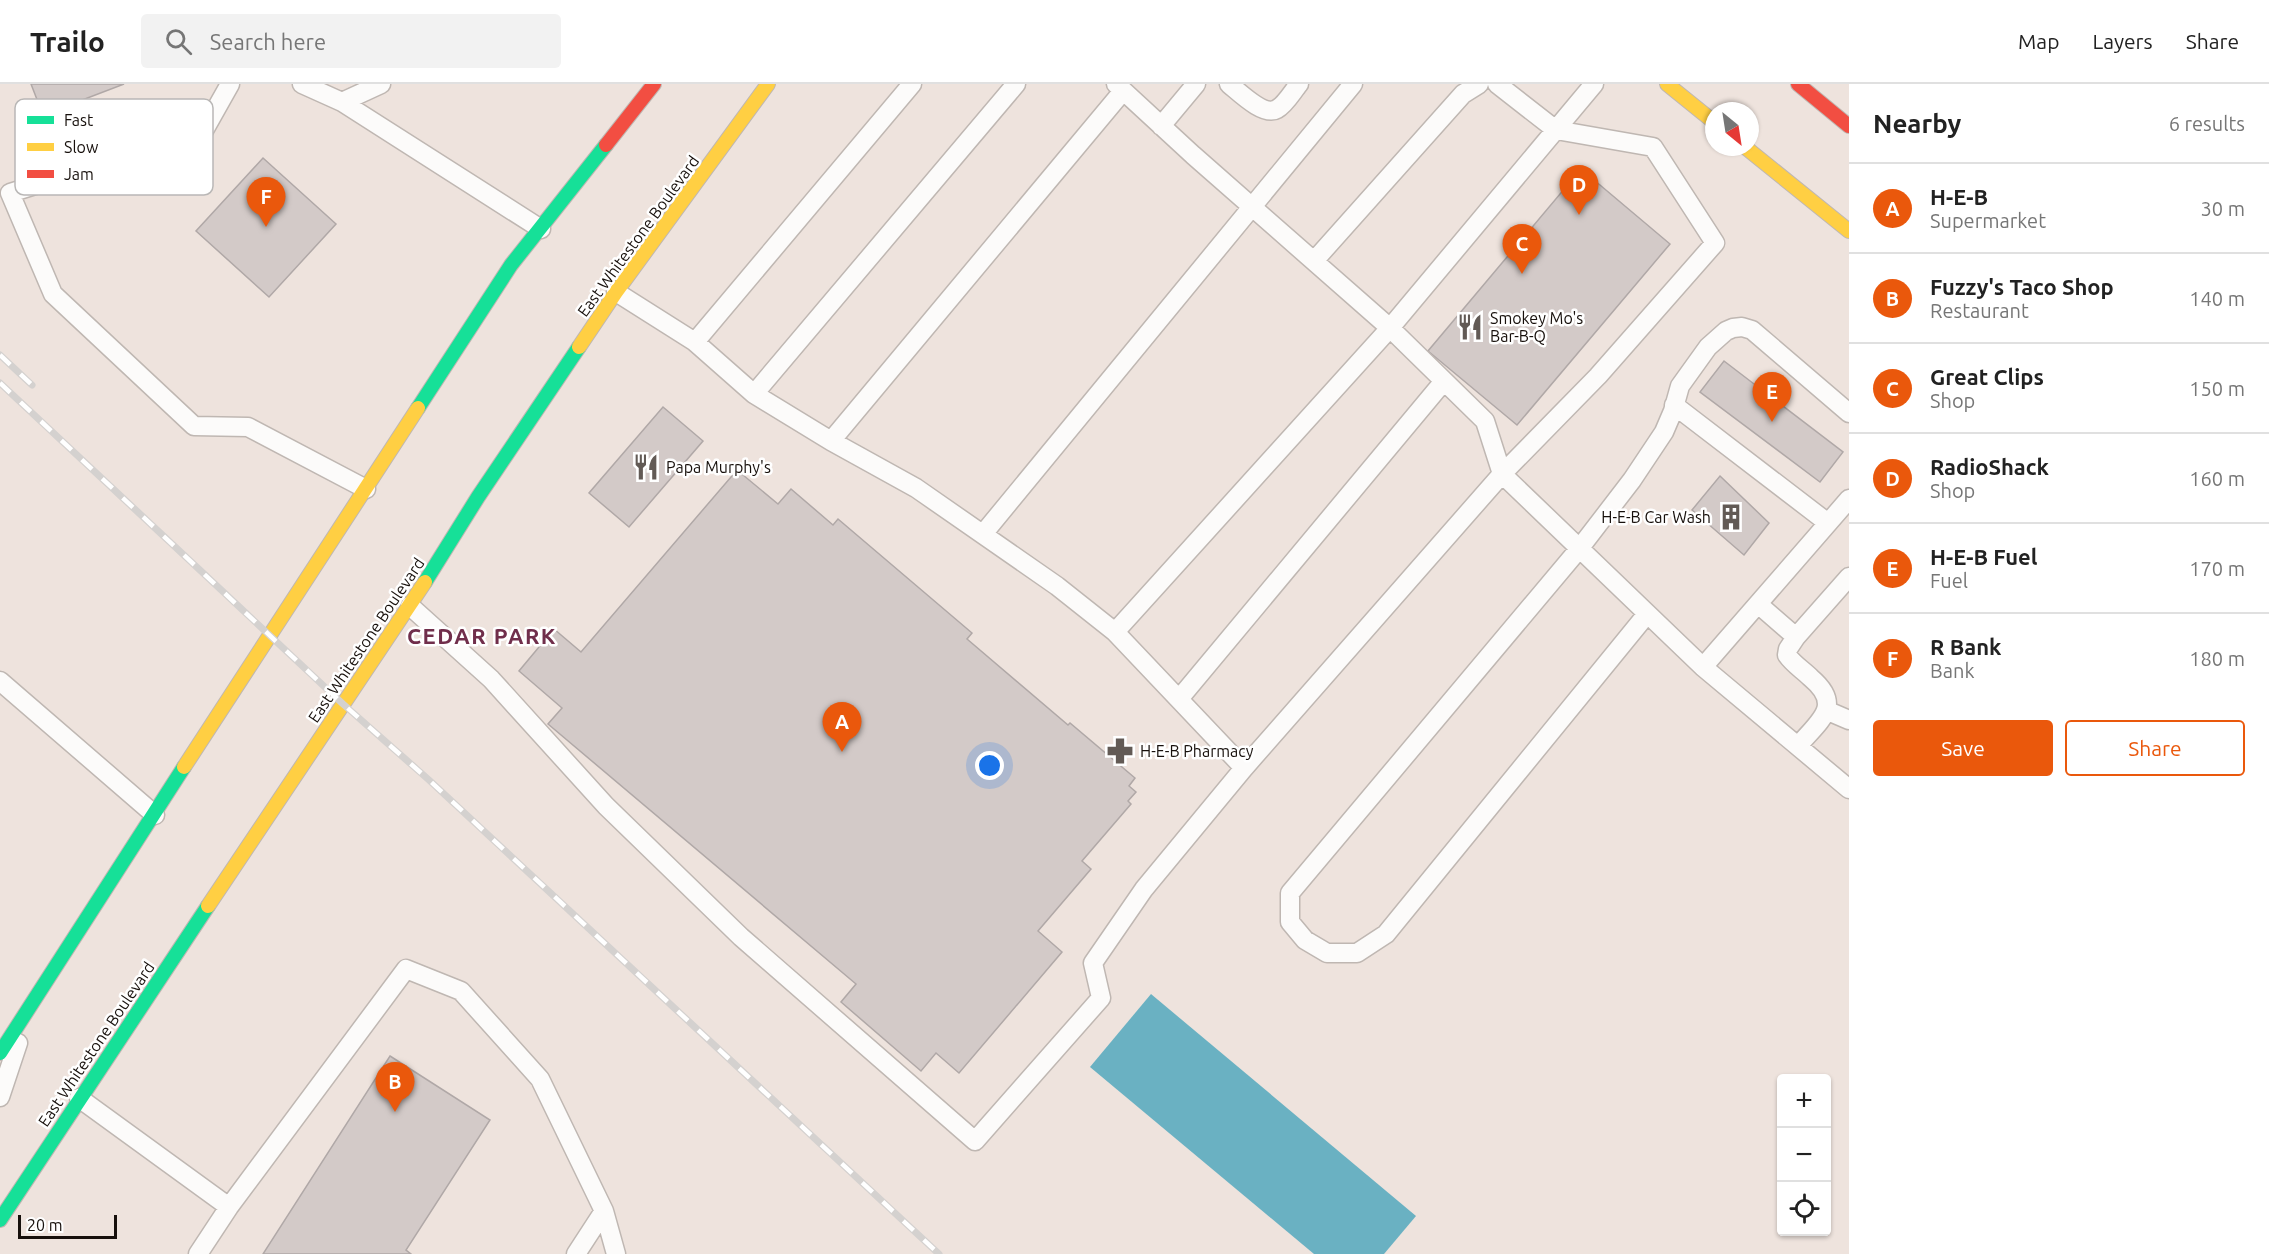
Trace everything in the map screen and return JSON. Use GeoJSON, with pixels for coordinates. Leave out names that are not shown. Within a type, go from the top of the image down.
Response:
{"type":"FeatureCollection","features":[{"type":"Feature","properties":{"kind":"main road"},"geometry":{"type":"LineString","coordinates":[[0,1053],[511,265],[654,84]]}},
{"type":"Feature","properties":{"kind":"main road","name":"East Whitestone Boulevard"},"geometry":{"type":"LineString","coordinates":[[0,1220],[79,1098],[411,606],[478,497],[616,292],[768,84]]}},
{"type":"Feature","properties":{"kind":"main road"},"geometry":{"type":"LineString","coordinates":[[1667,84],[1705,115]]}},
{"type":"Feature","properties":{"kind":"main road"},"geometry":{"type":"LineString","coordinates":[[1802,85],[1849,126]]}},
{"type":"Feature","properties":{"kind":"main road"},"geometry":{"type":"LineString","coordinates":[[1756,156],[1849,231]]}},
{"type":"Feature","properties":{"kind":"lane"},"geometry":{"type":"LineString","coordinates":[[213,114],[230,84]]}},
{"type":"Feature","properties":{"kind":"lane"},"geometry":{"type":"LineString","coordinates":[[302,84],[342,102],[541,229]]}},
{"type":"Feature","properties":{"kind":"lane"},"geometry":{"type":"LineString","coordinates":[[342,102],[381,84]]}},
{"type":"Feature","properties":{"kind":"lane"},"geometry":{"type":"LineString","coordinates":[[695,342],[912,84]]}},
{"type":"Feature","properties":{"kind":"lane"},"geometry":{"type":"LineString","coordinates":[[754,394],[1016,84]]}},
{"type":"Feature","properties":{"kind":"lane"},"geometry":{"type":"LineString","coordinates":[[1161,126],[1196,84]]}},
{"type":"Feature","properties":{"kind":"lane"},"geometry":{"type":"LineString","coordinates":[[1229,84],[1256,106],[1269,111],[1277,109],[1299,84]]}},
{"type":"Feature","properties":{"kind":"lane"},"geometry":{"type":"LineString","coordinates":[[983,534],[1353,84]]}},
{"type":"Feature","properties":{"kind":"lane"},"geometry":{"type":"LineString","coordinates":[[1314,261],[1456,101],[1479,84]]}},
{"type":"Feature","properties":{"kind":"lane"},"geometry":{"type":"LineString","coordinates":[[411,606],[491,679],[606,806],[741,937],[975,1141],[1101,998],[1093,963],[1144,889],[1244,768],[1502,474],[1598,376],[1715,243],[1653,147],[1556,130],[1497,84]]}},
{"type":"Feature","properties":{"kind":"lane"},"geometry":{"type":"LineString","coordinates":[[1115,632],[1390,328],[1594,84]]}},
{"type":"Feature","properties":{"kind":"lane"},"geometry":{"type":"LineString","coordinates":[[831,441],[1119,87],[1251,207],[1390,328],[1485,421],[1502,474],[1579,549],[1703,667],[1849,789]]}},
{"type":"Feature","properties":{"kind":"lane"},"geometry":{"type":"LineString","coordinates":[[15,192],[10,194],[53,294],[194,426],[248,427],[366,489]]}},
{"type":"Feature","properties":{"kind":"lane"},"geometry":{"type":"LineString","coordinates":[[616,292],[695,342],[754,394],[831,441],[916,488],[1057,586],[1115,632],[1244,768]]}},
{"type":"Feature","properties":{"kind":"lane"},"geometry":{"type":"LineString","coordinates":[[1647,614],[1386,934],[1357,953],[1327,953],[1305,940],[1290,922],[1290,893],[1579,549],[1632,480],[1664,432],[1680,386],[1708,347],[1726,331],[1742,327],[1752,330],[1849,413]]}},
{"type":"Feature","properties":{"kind":"lane"},"geometry":{"type":"LineString","coordinates":[[1179,699],[1444,381]]}},
{"type":"Feature","properties":{"kind":"lane"},"geometry":{"type":"LineString","coordinates":[[1674,405],[1828,524]]}},
{"type":"Feature","properties":{"kind":"lane"},"geometry":{"type":"LineString","coordinates":[[1703,667],[1849,500]]}},
{"type":"Feature","properties":{"kind":"lane"},"geometry":{"type":"LineString","coordinates":[[1798,746],[1828,711],[1828,699],[1821,686],[1787,655],[1788,649],[1849,577]]}},
{"type":"Feature","properties":{"kind":"lane"},"geometry":{"type":"LineString","coordinates":[[1758,604],[1796,637]]}},
{"type":"Feature","properties":{"kind":"lane"},"geometry":{"type":"LineString","coordinates":[[0,681],[154,815]]}},
{"type":"Feature","properties":{"kind":"lane"},"geometry":{"type":"LineString","coordinates":[[1828,711],[1849,720]]}},
{"type":"Feature","properties":{"kind":"lane"},"geometry":{"type":"LineString","coordinates":[[198,1254],[229,1207],[406,969],[461,991],[540,1079],[604,1211],[616,1254]]}},
{"type":"Feature","properties":{"kind":"lane"},"geometry":{"type":"LineString","coordinates":[[0,1097],[31,1004]]}},
{"type":"Feature","properties":{"kind":"lane"},"geometry":{"type":"LineString","coordinates":[[79,1098],[229,1207]]}},
{"type":"Feature","properties":{"kind":"lane"},"geometry":{"type":"LineString","coordinates":[[576,1254],[604,1211]]}},
{"type":"Feature","properties":{"kind":"water"},"geometry":{"type":"Polygon","coordinates":[[[1151,994],[1416,1216],[1384,1254],[1314,1254],[1090,1067],[1151,994]]]}},
{"type":"Feature","properties":{"kind":"building"},"geometry":{"type":"Polygon","coordinates":[[[31,84],[124,84],[85,99],[37,99],[31,84]]]}},
{"type":"Feature","properties":{"kind":"building"},"geometry":{"type":"Polygon","coordinates":[[[263,158],[336,224],[269,297],[196,231],[263,158]]]}},
{"type":"Feature","properties":{"kind":"building"},"geometry":{"type":"Polygon","coordinates":[[[1581,169],[1670,244],[1517,425],[1428,351],[1581,169]]]}},
{"type":"Feature","properties":{"kind":"building"},"geometry":{"type":"Polygon","coordinates":[[[1724,361],[1843,452],[1820,482],[1700,392],[1724,361]]]}},
{"type":"Feature","properties":{"kind":"building","name":"Papa Murphy's"},"geometry":{"type":"Polygon","coordinates":[[[663,407],[703,441],[629,527],[589,493],[663,407]]]}},
{"type":"Feature","properties":{"kind":"building"},"geometry":{"type":"Polygon","coordinates":[[[737,470],[778,504],[791,489],[833,525],[838,519],[972,633],[967,639],[1068,725],[1070,723],[1135,778],[1129,786],[1136,792],[1128,801],[1131,804],[1082,861],[1091,869],[1038,931],[1062,952],[959,1073],[936,1053],[921,1071],[841,1002],[856,984],[548,724],[562,708],[519,671],[554,629],[581,652],[737,470]]]}},
{"type":"Feature","properties":{"kind":"building","name":"H-E-B Car Wash"},"geometry":{"type":"Polygon","coordinates":[[[1720,476],[1769,523],[1744,555],[1692,510],[1720,476]]]}},
{"type":"Feature","properties":{"kind":"building"},"geometry":{"type":"Polygon","coordinates":[[[390,1056],[490,1120],[406,1250],[411,1254],[263,1254],[390,1056]]]}},
{"type":"Feature","properties":{"kind":"railway"},"geometry":{"type":"LineString","coordinates":[[0,355],[32,385]]}},
{"type":"Feature","properties":{"kind":"railway"},"geometry":{"type":"LineString","coordinates":[[0,383],[343,704],[429,780],[939,1254]]}},
{"type":"Feature","properties":{"kind":"traffic: fast"},"geometry":{"type":"LineString","coordinates":[[418,408],[511,265],[606,145]]}},
{"type":"Feature","properties":{"kind":"traffic: fast"},"geometry":{"type":"LineString","coordinates":[[425,582],[478,497],[579,347]]}},
{"type":"Feature","properties":{"kind":"traffic: fast"},"geometry":{"type":"LineString","coordinates":[[0,1053],[184,767]]}},
{"type":"Feature","properties":{"kind":"traffic: fast"},"geometry":{"type":"LineString","coordinates":[[0,1220],[208,906]]}},
{"type":"Feature","properties":{"kind":"traffic: slow"},"geometry":{"type":"LineString","coordinates":[[579,347],[616,292],[768,84]]}},
{"type":"Feature","properties":{"kind":"traffic: slow"},"geometry":{"type":"LineString","coordinates":[[1667,84],[1705,115]]}},
{"type":"Feature","properties":{"kind":"traffic: slow"},"geometry":{"type":"LineString","coordinates":[[1756,156],[1849,231]]}},
{"type":"Feature","properties":{"kind":"traffic: slow"},"geometry":{"type":"LineString","coordinates":[[184,767],[418,408]]}},
{"type":"Feature","properties":{"kind":"traffic: slow"},"geometry":{"type":"LineString","coordinates":[[208,906],[425,582]]}},
{"type":"Feature","properties":{"kind":"traffic: jam"},"geometry":{"type":"LineString","coordinates":[[606,145],[654,84]]}},
{"type":"Feature","properties":{"kind":"traffic: jam"},"geometry":{"type":"LineString","coordinates":[[1798,84],[1849,126]]}},
{"type":"Feature","properties":{"kind":"place","name":"RadioShack"},"geometry":{"type":"Point","coordinates":[1579,215]}},
{"type":"Feature","properties":{"kind":"place","name":"R Bank"},"geometry":{"type":"Point","coordinates":[266,227]}},
{"type":"Feature","properties":{"kind":"place","name":"Great Clips"},"geometry":{"type":"Point","coordinates":[1522,274]}},
{"type":"Feature","properties":{"kind":"place","name":"Smokey Mo's Bar-B-Q"},"geometry":{"type":"Point","coordinates":[1470,327]}},
{"type":"Feature","properties":{"kind":"place","name":"H-E-B Fuel"},"geometry":{"type":"Point","coordinates":[1772,422]}},
{"type":"Feature","properties":{"kind":"place","name":"Papa Murphy's"},"geometry":{"type":"Point","coordinates":[646,467]}},
{"type":"Feature","properties":{"kind":"place","name":"H-E-B Car Wash"},"geometry":{"type":"Point","coordinates":[1731,517]}},
{"type":"Feature","properties":{"kind":"place","name":"H-E-B Pharmacy"},"geometry":{"type":"Point","coordinates":[1120,751]}},
{"type":"Feature","properties":{"kind":"place","name":"H-E-B"},"geometry":{"type":"Point","coordinates":[842,752]}},
{"type":"Feature","properties":{"kind":"place","name":"Fuzzy's Taco Shop"},"geometry":{"type":"Point","coordinates":[395,1112]}},
{"type":"Feature","properties":{"kind":"district","name":"CEDAR PARK"},"geometry":{"type":"Point","coordinates":[482,636]}}]}
